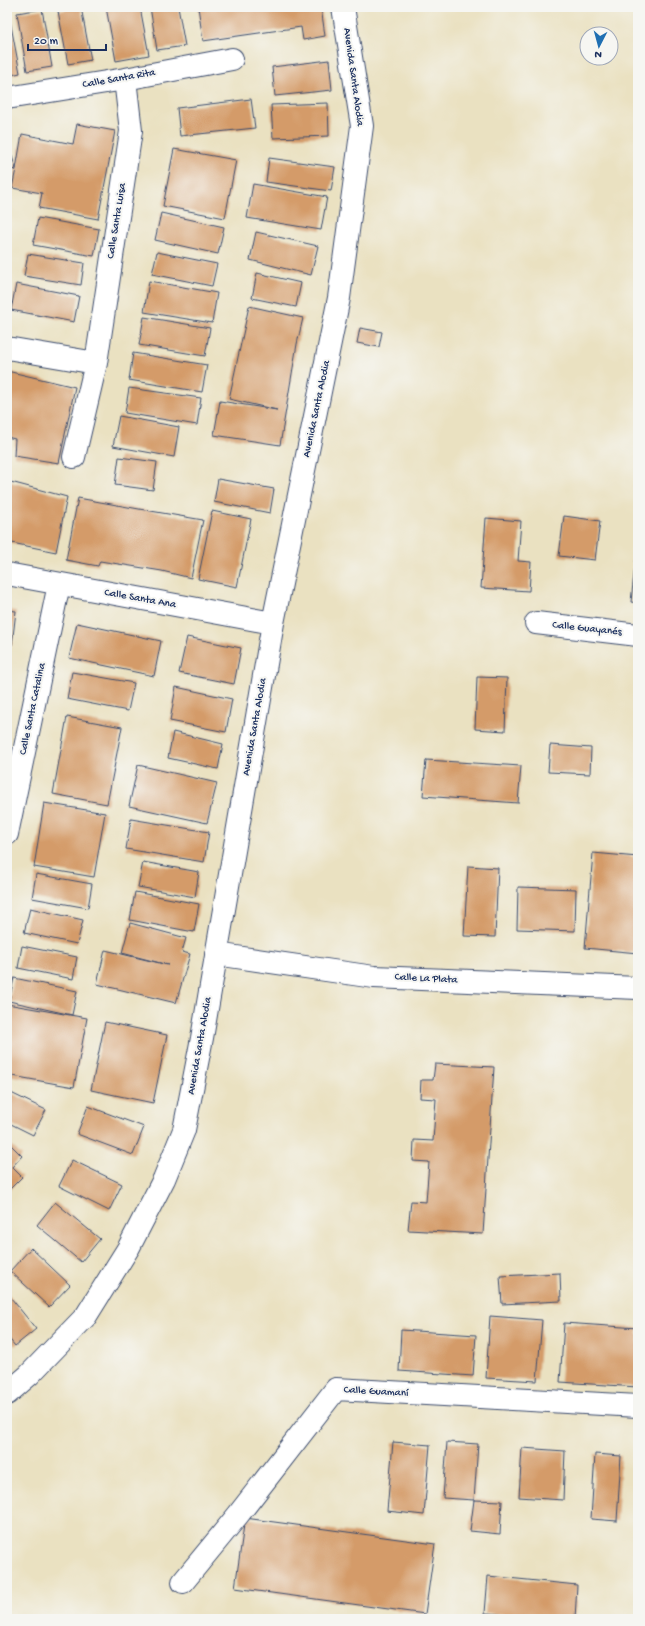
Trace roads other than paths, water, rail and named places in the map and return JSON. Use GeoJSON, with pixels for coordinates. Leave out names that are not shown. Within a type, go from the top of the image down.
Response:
{"type":"FeatureCollection","features":[{"type":"Feature","properties":{"kind":"street","name":"Avenida Santa Alodia"},"geometry":{"type":"LineString","coordinates":[[7,1394],[29,1375],[86,1316],[129,1247],[164,1179],[184,1130],[202,1038],[273,623],[340,298],[362,126],[343,7]]}},
{"type":"Feature","properties":{"kind":"street","name":"Calle Santa Rita"},"geometry":{"type":"LineString","coordinates":[[7,98],[125,79],[232,59]]}},
{"type":"Feature","properties":{"kind":"street","name":"Calle Santa Luisa"},"geometry":{"type":"LineString","coordinates":[[74,456],[96,363],[131,131],[125,79]]}},
{"type":"Feature","properties":{"kind":"street"},"geometry":{"type":"LineString","coordinates":[[7,348],[96,363]]}},
{"type":"Feature","properties":{"kind":"street","name":"Calle Santa Ana"},"geometry":{"type":"LineString","coordinates":[[7,574],[273,623]]}},
{"type":"Feature","properties":{"kind":"street","name":"Calle Santa Catalina"},"geometry":{"type":"LineString","coordinates":[[7,834],[59,584]]}},
{"type":"Feature","properties":{"kind":"street","name":"Calle Guayanés"},"geometry":{"type":"LineString","coordinates":[[536,623],[638,634]]}},
{"type":"Feature","properties":{"kind":"street","name":"Calle La Plata"},"geometry":{"type":"LineString","coordinates":[[216,954],[374,976],[638,988]]}},
{"type":"Feature","properties":{"kind":"street","name":"Calle Guamaní"},"geometry":{"type":"LineString","coordinates":[[183,1582],[238,1515],[336,1389],[638,1406]]}}]}
